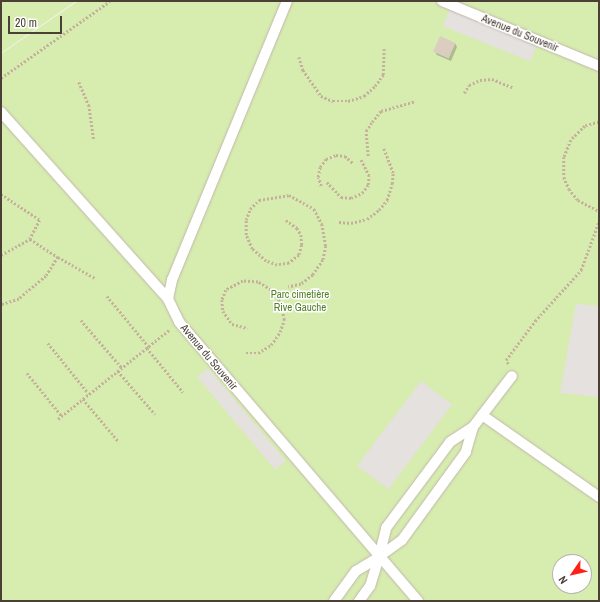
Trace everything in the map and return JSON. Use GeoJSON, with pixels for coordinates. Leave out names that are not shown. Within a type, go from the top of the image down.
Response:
{"type":"FeatureCollection","features":[{"type":"Feature","properties":{"kind":"lane"},"geometry":{"type":"LineString","coordinates":[[168,299],[172,280],[287,1]]}},
{"type":"Feature","properties":{"kind":"lane","name":"Avenue du Souvenir"},"geometry":{"type":"LineString","coordinates":[[442,1],[599,66]]}},
{"type":"Feature","properties":{"kind":"lane","name":"Avenue du Souvenir"},"geometry":{"type":"LineString","coordinates":[[1,112],[168,299],[179,322],[418,601]]}},
{"type":"Feature","properties":{"kind":"lane"},"geometry":{"type":"LineString","coordinates":[[359,601],[370,586],[386,528],[450,442],[473,427],[512,376]]}},
{"type":"Feature","properties":{"kind":"lane"},"geometry":{"type":"LineString","coordinates":[[482,415],[599,497]]}},
{"type":"Feature","properties":{"kind":"lane"},"geometry":{"type":"LineString","coordinates":[[334,601],[356,571],[379,557],[402,540],[466,452],[473,427]]}},
{"type":"Feature","properties":{"kind":"path"},"geometry":{"type":"LineString","coordinates":[[1,78],[110,1]]}},
{"type":"Feature","properties":{"kind":"path"},"geometry":{"type":"LineString","coordinates":[[298,57],[303,70],[320,96],[333,101],[348,101],[364,96],[375,86],[383,75],[384,50]]}},
{"type":"Feature","properties":{"kind":"path"},"geometry":{"type":"LineString","coordinates":[[464,93],[469,85],[480,80],[492,79],[514,88]]}},
{"type":"Feature","properties":{"kind":"path"},"geometry":{"type":"LineString","coordinates":[[79,82],[89,105],[94,140]]}},
{"type":"Feature","properties":{"kind":"path"},"geometry":{"type":"LineString","coordinates":[[368,156],[366,131],[381,111],[416,101]]}},
{"type":"Feature","properties":{"kind":"path"},"geometry":{"type":"LineString","coordinates":[[599,122],[585,126],[571,140],[564,158],[564,177],[569,189],[578,200],[599,211]]}},
{"type":"Feature","properties":{"kind":"path"},"geometry":{"type":"LineString","coordinates":[[339,222],[351,223],[367,218],[379,210],[387,200],[392,184],[393,173],[383,147]]}},
{"type":"Feature","properties":{"kind":"path"},"geometry":{"type":"LineString","coordinates":[[321,186],[318,177],[320,167],[326,159],[336,155],[345,156],[354,164]]}},
{"type":"Feature","properties":{"kind":"path"},"geometry":{"type":"LineString","coordinates":[[327,182],[341,197],[351,198],[362,193],[368,185],[369,176],[361,160]]}},
{"type":"Feature","properties":{"kind":"path"},"geometry":{"type":"LineString","coordinates":[[1,194],[40,220],[30,239],[1,255]]}},
{"type":"Feature","properties":{"kind":"path"},"geometry":{"type":"LineString","coordinates":[[286,220],[297,228],[302,240],[299,256],[289,262],[277,265],[266,261],[252,249],[246,235],[246,220],[250,209],[259,200],[289,195],[314,209],[322,224],[326,246],[323,260],[313,275],[301,284],[288,288]]}},
{"type":"Feature","properties":{"kind":"path"},"geometry":{"type":"LineString","coordinates":[[512,376],[506,360],[535,321],[581,270],[599,221]]}},
{"type":"Feature","properties":{"kind":"path"},"geometry":{"type":"LineString","coordinates":[[30,239],[95,278]]}},
{"type":"Feature","properties":{"kind":"path"},"geometry":{"type":"LineString","coordinates":[[1,305],[19,298],[46,276],[58,257]]}},
{"type":"Feature","properties":{"kind":"path"},"geometry":{"type":"LineString","coordinates":[[246,354],[258,353],[271,345],[280,332],[284,320],[282,305],[274,292],[258,282],[243,281],[226,290],[222,300],[223,311],[232,324],[247,328]]}},
{"type":"Feature","properties":{"kind":"path"},"geometry":{"type":"LineString","coordinates":[[107,296],[184,392]]}},
{"type":"Feature","properties":{"kind":"path"},"geometry":{"type":"LineString","coordinates":[[81,320],[122,368]]}},
{"type":"Feature","properties":{"kind":"path"},"geometry":{"type":"LineString","coordinates":[[58,419],[179,322]]}},
{"type":"Feature","properties":{"kind":"path"},"geometry":{"type":"LineString","coordinates":[[48,343],[89,394]]}},
{"type":"Feature","properties":{"kind":"path"},"geometry":{"type":"LineString","coordinates":[[118,371],[155,414]]}},
{"type":"Feature","properties":{"kind":"path"},"geometry":{"type":"LineString","coordinates":[[27,373],[62,416]]}},
{"type":"Feature","properties":{"kind":"path"},"geometry":{"type":"LineString","coordinates":[[84,399],[119,442]]}},
{"type":"Feature","properties":{"kind":"green space"},"geometry":{"type":"Polygon","coordinates":[[[1,1],[76,1],[1,53],[1,1]]]}},
{"type":"Feature","properties":{"kind":"green space","name":"Parc cimetière Rive Gauche"},"geometry":{"type":"Polygon","coordinates":[[[78,1],[599,1],[599,601],[1,601],[1,54],[78,1]]]}},
{"type":"Feature","properties":{"kind":"shaded area"},"geometry":{"type":"Polygon","coordinates":[[[453,1],[540,36],[530,61],[443,26],[453,1]]]}},
{"type":"Feature","properties":{"kind":"shaded area"},"geometry":{"type":"Polygon","coordinates":[[[576,304],[599,306],[599,397],[560,393],[576,304]]]}},
{"type":"Feature","properties":{"kind":"shaded area"},"geometry":{"type":"Polygon","coordinates":[[[208,368],[286,461],[275,470],[197,377],[208,368]]]}},
{"type":"Feature","properties":{"kind":"shaded area"},"geometry":{"type":"Polygon","coordinates":[[[421,381],[452,404],[388,489],[357,466],[421,381]]]}},
{"type":"Feature","properties":{"kind":"building"},"geometry":{"type":"Polygon","coordinates":[[[440,36],[456,43],[449,58],[433,52],[440,36]]]}}]}
